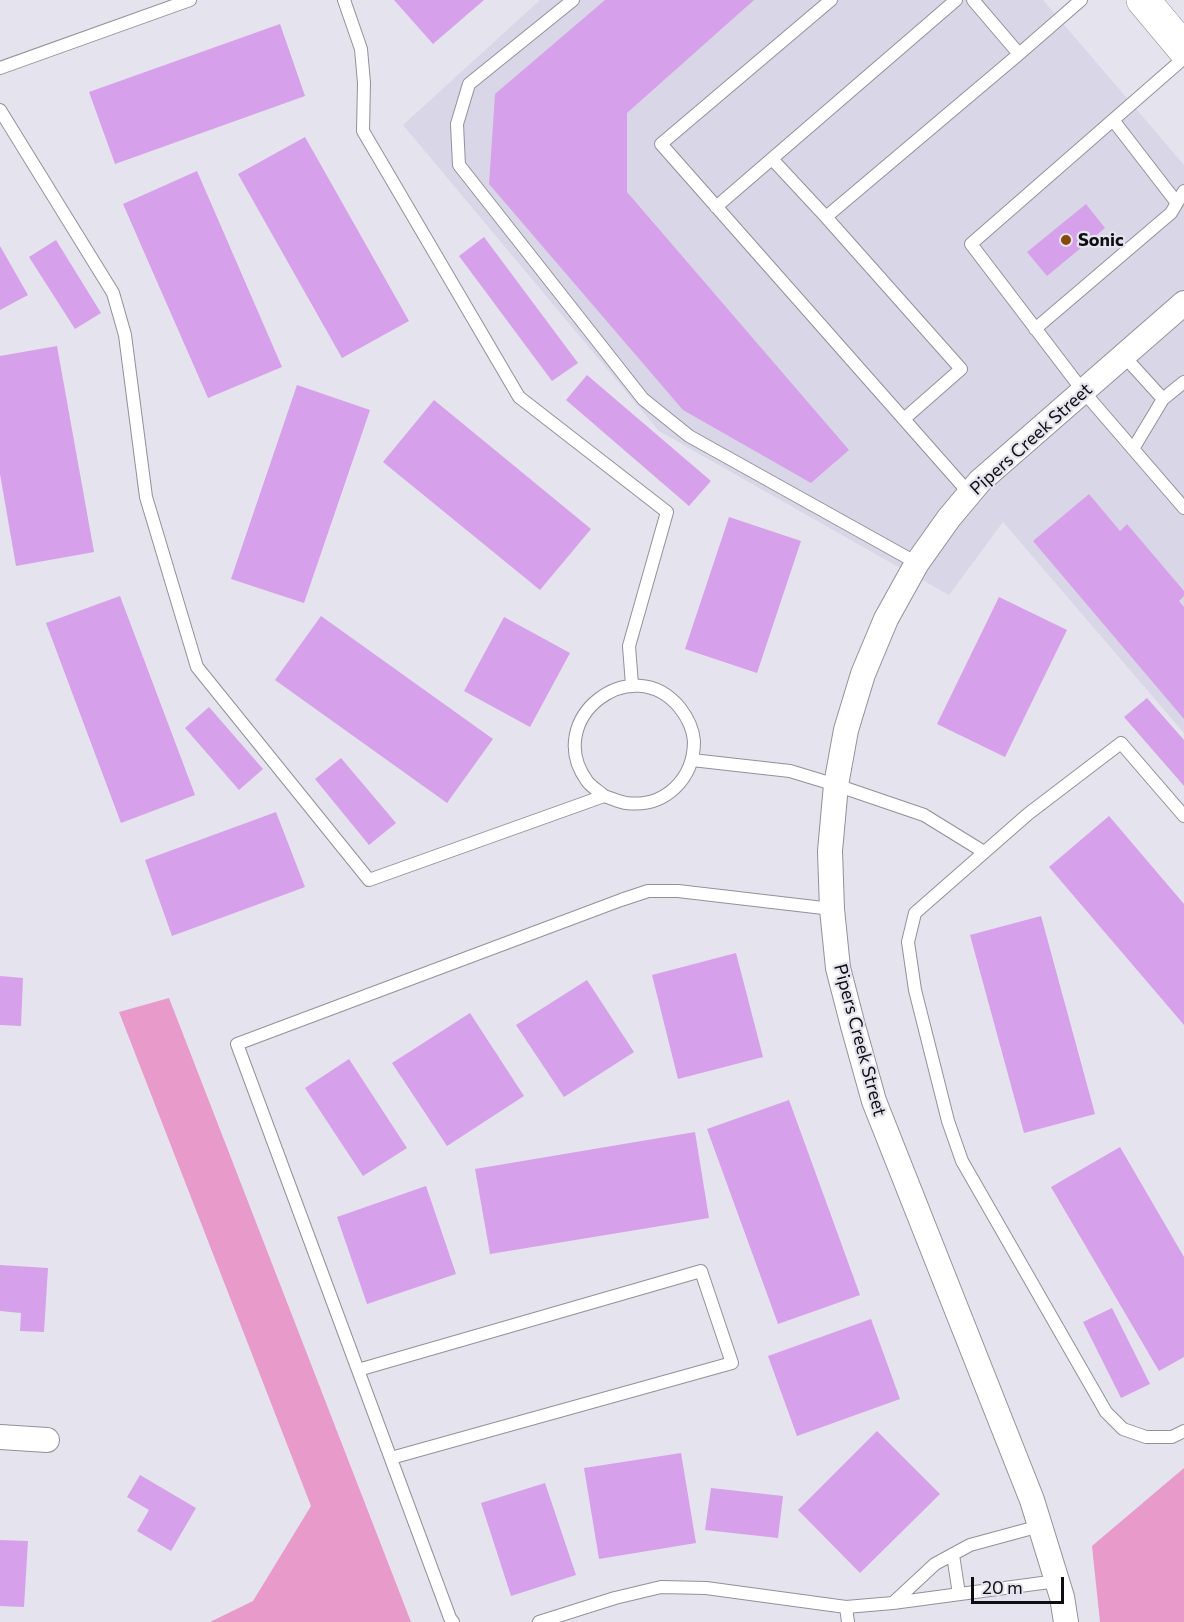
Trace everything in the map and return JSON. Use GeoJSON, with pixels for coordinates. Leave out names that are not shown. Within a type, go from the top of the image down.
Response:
{"type":"FeatureCollection","features":[{"type":"Feature","properties":{"kind":"main road"},"geometry":{"type":"LineString","coordinates":[[1143,0],[1184,49]]}},
{"type":"Feature","properties":{"kind":"street","name":"Pipers Creek Street"},"geometry":{"type":"LineString","coordinates":[[1066,1622],[1057,1581],[1032,1500],[874,1101],[838,968],[832,909],[830,851],[836,785],[846,730],[863,674],[886,619],[917,563],[949,518],[980,481],[1184,303]]}},
{"type":"Feature","properties":{"kind":"street"},"geometry":{"type":"LineString","coordinates":[[0,1437],[47,1440]]}},
{"type":"Feature","properties":{"kind":"lane"},"geometry":{"type":"LineString","coordinates":[[0,68],[190,0]]}},
{"type":"Feature","properties":{"kind":"lane"},"geometry":{"type":"LineString","coordinates":[[344,0],[361,49],[364,83],[363,131],[519,397],[667,512],[629,646],[633,686]]}},
{"type":"Feature","properties":{"kind":"lane"},"geometry":{"type":"LineString","coordinates":[[573,0],[469,84],[457,124],[459,165],[644,399],[689,436],[917,563]]}},
{"type":"Feature","properties":{"kind":"lane"},"geometry":{"type":"LineString","coordinates":[[831,0],[661,144],[969,493]]}},
{"type":"Feature","properties":{"kind":"lane"},"geometry":{"type":"LineString","coordinates":[[716,207],[956,0]]}},
{"type":"Feature","properties":{"kind":"lane"},"geometry":{"type":"LineString","coordinates":[[973,0],[1019,54]]}},
{"type":"Feature","properties":{"kind":"lane"},"geometry":{"type":"LineString","coordinates":[[826,217],[1081,0]]}},
{"type":"Feature","properties":{"kind":"lane"},"geometry":{"type":"LineString","coordinates":[[1184,58],[971,244],[1083,392],[1184,508]]}},
{"type":"Feature","properties":{"kind":"lane"},"geometry":{"type":"LineString","coordinates":[[0,110],[113,293],[125,335],[146,497],[197,668],[369,879],[604,796]]}},
{"type":"Feature","properties":{"kind":"lane"},"geometry":{"type":"LineString","coordinates":[[1113,120],[1177,203]]}},
{"type":"Feature","properties":{"kind":"lane"},"geometry":{"type":"LineString","coordinates":[[772,159],[961,369],[904,419]]}},
{"type":"Feature","properties":{"kind":"lane"},"geometry":{"type":"LineString","coordinates":[[1035,329],[1171,213],[1184,191]]}},
{"type":"Feature","properties":{"kind":"lane"},"geometry":{"type":"LineString","coordinates":[[1123,355],[1163,399]]}},
{"type":"Feature","properties":{"kind":"lane"},"geometry":{"type":"LineString","coordinates":[[1133,449],[1163,399],[1184,382]]}},
{"type":"Feature","properties":{"kind":"lane"},"geometry":{"type":"LineString","coordinates":[[633,686],[654,688],[673,700],[687,717],[694,738],[692,760],[683,780],[667,795],[646,803],[625,803],[604,796],[588,782],[578,762],[575,741],[580,720],[593,702],[611,690],[633,686]]}},
{"type":"Feature","properties":{"kind":"lane"},"geometry":{"type":"LineString","coordinates":[[1184,816],[1121,743],[1028,814],[915,913],[909,942],[915,990],[948,1121],[962,1161],[1106,1412],[1123,1429],[1146,1437],[1172,1437],[1184,1431]]}},
{"type":"Feature","properties":{"kind":"lane"},"geometry":{"type":"LineString","coordinates":[[692,760],[790,771],[836,785],[924,815],[984,852]]}},
{"type":"Feature","properties":{"kind":"lane"},"geometry":{"type":"LineString","coordinates":[[453,1622],[237,1044],[648,891],[678,891],[832,909]]}},
{"type":"Feature","properties":{"kind":"lane"},"geometry":{"type":"LineString","coordinates":[[358,1370],[701,1271],[732,1363],[391,1458]]}},
{"type":"Feature","properties":{"kind":"lane"},"geometry":{"type":"LineString","coordinates":[[894,1603],[935,1564],[970,1545],[1040,1526]]}},
{"type":"Feature","properties":{"kind":"lane"},"geometry":{"type":"LineString","coordinates":[[953,1555],[959,1594]]}},
{"type":"Feature","properties":{"kind":"lane"},"geometry":{"type":"LineString","coordinates":[[539,1622],[615,1598],[661,1587],[706,1588],[846,1607],[894,1603],[1057,1581]]}},
{"type":"Feature","properties":{"kind":"lane"},"geometry":{"type":"LineString","coordinates":[[846,1607],[848,1622]]}},
{"type":"Feature","properties":{"kind":"shaded area"},"geometry":{"type":"Polygon","coordinates":[[[540,0],[1043,0],[1184,165],[1184,733],[1003,522],[949,595],[659,431],[403,125],[540,0]]]}},
{"type":"Feature","properties":{"kind":"shaded area"},"geometry":{"type":"Polygon","coordinates":[[[169,998],[411,1622],[210,1622],[253,1601],[311,1506],[119,1012],[169,998]]]}},
{"type":"Feature","properties":{"kind":"shaded area"},"geometry":{"type":"Polygon","coordinates":[[[1184,1468],[1184,1622],[1100,1622],[1092,1546],[1184,1468]]]}},
{"type":"Feature","properties":{"kind":"building"},"geometry":{"type":"Polygon","coordinates":[[[394,0],[484,0],[433,44],[394,0]]]}},
{"type":"Feature","properties":{"kind":"building"},"geometry":{"type":"Polygon","coordinates":[[[605,0],[754,0],[627,113],[627,192],[849,450],[811,483],[683,410],[489,184],[495,94],[605,0]]]}},
{"type":"Feature","properties":{"kind":"building"},"geometry":{"type":"Polygon","coordinates":[[[280,24],[305,96],[115,164],[89,92],[280,24]]]}},
{"type":"Feature","properties":{"kind":"building"},"geometry":{"type":"Polygon","coordinates":[[[305,137],[409,321],[342,358],[238,174],[305,137]]]}},
{"type":"Feature","properties":{"kind":"building"},"geometry":{"type":"Polygon","coordinates":[[[197,171],[282,367],[208,398],[123,204],[197,171]]]}},
{"type":"Feature","properties":{"kind":"building","name":"Sonic"},"geometry":{"type":"Polygon","coordinates":[[[1086,204],[1105,228],[1047,276],[1027,252],[1086,204]]]}},
{"type":"Feature","properties":{"kind":"building"},"geometry":{"type":"Polygon","coordinates":[[[484,237],[578,363],[552,381],[459,256],[484,237]]]}},
{"type":"Feature","properties":{"kind":"building"},"geometry":{"type":"Polygon","coordinates":[[[56,240],[101,313],[75,329],[29,257],[56,240]]]}},
{"type":"Feature","properties":{"kind":"building"},"geometry":{"type":"Polygon","coordinates":[[[0,246],[28,295],[0,310],[0,246]]]}},
{"type":"Feature","properties":{"kind":"building"},"geometry":{"type":"Polygon","coordinates":[[[57,346],[94,552],[16,566],[0,474],[0,356],[57,346]]]}},
{"type":"Feature","properties":{"kind":"building"},"geometry":{"type":"Polygon","coordinates":[[[587,375],[711,481],[689,506],[566,400],[587,375]]]}},
{"type":"Feature","properties":{"kind":"building"},"geometry":{"type":"Polygon","coordinates":[[[297,385],[370,410],[304,603],[231,579],[297,385]]]}},
{"type":"Feature","properties":{"kind":"building"},"geometry":{"type":"Polygon","coordinates":[[[434,400],[591,529],[540,590],[383,462],[434,400]]]}},
{"type":"Feature","properties":{"kind":"building"},"geometry":{"type":"Polygon","coordinates":[[[1089,494],[1120,531],[1127,524],[1184,591],[1184,596],[1179,601],[1184,607],[1184,719],[1033,541],[1089,494]]]}},
{"type":"Feature","properties":{"kind":"building"},"geometry":{"type":"Polygon","coordinates":[[[729,517],[801,541],[757,673],[685,649],[729,517]]]}},
{"type":"Feature","properties":{"kind":"building"},"geometry":{"type":"Polygon","coordinates":[[[120,596],[195,795],[121,823],[46,623],[120,596]]]}},
{"type":"Feature","properties":{"kind":"building"},"geometry":{"type":"Polygon","coordinates":[[[999,597],[1067,630],[1005,757],[937,724],[999,597]]]}},
{"type":"Feature","properties":{"kind":"building"},"geometry":{"type":"Polygon","coordinates":[[[321,616],[493,739],[447,803],[275,680],[321,616]]]}},
{"type":"Feature","properties":{"kind":"building"},"geometry":{"type":"Polygon","coordinates":[[[504,617],[570,653],[530,727],[464,691],[504,617]]]}},
{"type":"Feature","properties":{"kind":"building"},"geometry":{"type":"Polygon","coordinates":[[[1147,698],[1184,740],[1184,786],[1124,717],[1147,698]]]}},
{"type":"Feature","properties":{"kind":"building"},"geometry":{"type":"Polygon","coordinates":[[[209,707],[263,769],[239,790],[185,728],[209,707]]]}},
{"type":"Feature","properties":{"kind":"building"},"geometry":{"type":"Polygon","coordinates":[[[341,758],[396,823],[369,845],[315,779],[341,758]]]}},
{"type":"Feature","properties":{"kind":"building"},"geometry":{"type":"Polygon","coordinates":[[[276,812],[305,887],[172,936],[145,860],[276,812]]]}},
{"type":"Feature","properties":{"kind":"building"},"geometry":{"type":"Polygon","coordinates":[[[1109,816],[1184,904],[1184,1025],[1049,867],[1109,816]]]}},
{"type":"Feature","properties":{"kind":"building"},"geometry":{"type":"Polygon","coordinates":[[[1041,916],[1095,1114],[1024,1133],[970,935],[1041,916]]]}},
{"type":"Feature","properties":{"kind":"building"},"geometry":{"type":"Polygon","coordinates":[[[736,953],[763,1057],[678,1079],[652,975],[736,953]]]}},
{"type":"Feature","properties":{"kind":"building"},"geometry":{"type":"Polygon","coordinates":[[[0,976],[23,978],[21,1026],[0,1025],[0,976]]]}},
{"type":"Feature","properties":{"kind":"building"},"geometry":{"type":"Polygon","coordinates":[[[587,980],[634,1052],[564,1097],[516,1025],[587,980]]]}},
{"type":"Feature","properties":{"kind":"building"},"geometry":{"type":"Polygon","coordinates":[[[470,1013],[524,1096],[447,1146],[392,1063],[470,1013]]]}},
{"type":"Feature","properties":{"kind":"building"},"geometry":{"type":"Polygon","coordinates":[[[349,1059],[407,1148],[363,1176],[305,1088],[349,1059]]]}},
{"type":"Feature","properties":{"kind":"building"},"geometry":{"type":"Polygon","coordinates":[[[789,1100],[860,1295],[778,1324],[707,1129],[789,1100]]]}},
{"type":"Feature","properties":{"kind":"building"},"geometry":{"type":"Polygon","coordinates":[[[695,1132],[709,1218],[490,1254],[475,1169],[695,1132]]]}},
{"type":"Feature","properties":{"kind":"building"},"geometry":{"type":"Polygon","coordinates":[[[1120,1147],[1184,1257],[1184,1357],[1159,1371],[1051,1187],[1120,1147]]]}},
{"type":"Feature","properties":{"kind":"building"},"geometry":{"type":"Polygon","coordinates":[[[426,1186],[456,1274],[367,1304],[337,1217],[426,1186]]]}},
{"type":"Feature","properties":{"kind":"building"},"geometry":{"type":"Polygon","coordinates":[[[0,1265],[48,1268],[44,1332],[20,1331],[21,1313],[0,1311],[0,1265]]]}},
{"type":"Feature","properties":{"kind":"building"},"geometry":{"type":"Polygon","coordinates":[[[1112,1308],[1150,1384],[1121,1398],[1083,1322],[1112,1308]]]}},
{"type":"Feature","properties":{"kind":"building"},"geometry":{"type":"Polygon","coordinates":[[[871,1319],[900,1399],[797,1436],[768,1356],[871,1319]]]}},
{"type":"Feature","properties":{"kind":"building"},"geometry":{"type":"Polygon","coordinates":[[[877,1431],[940,1494],[860,1573],[798,1510],[877,1431]]]}},
{"type":"Feature","properties":{"kind":"building"},"geometry":{"type":"Polygon","coordinates":[[[681,1453],[696,1543],[599,1559],[584,1468],[681,1453]]]}},
{"type":"Feature","properties":{"kind":"building"},"geometry":{"type":"Polygon","coordinates":[[[140,1475],[196,1508],[171,1551],[137,1531],[149,1510],[127,1497],[140,1475]]]}},
{"type":"Feature","properties":{"kind":"building"},"geometry":{"type":"Polygon","coordinates":[[[545,1483],[576,1575],[511,1596],[481,1503],[545,1483]]]}},
{"type":"Feature","properties":{"kind":"building"},"geometry":{"type":"Polygon","coordinates":[[[711,1488],[783,1496],[778,1538],[705,1530],[711,1488]]]}},
{"type":"Feature","properties":{"kind":"building"},"geometry":{"type":"Polygon","coordinates":[[[0,1540],[28,1541],[24,1607],[0,1606],[0,1540]]]}},
{"type":"Feature","properties":{"kind":"place","name":"Sonic"},"geometry":{"type":"Point","coordinates":[1066,240]}}]}
